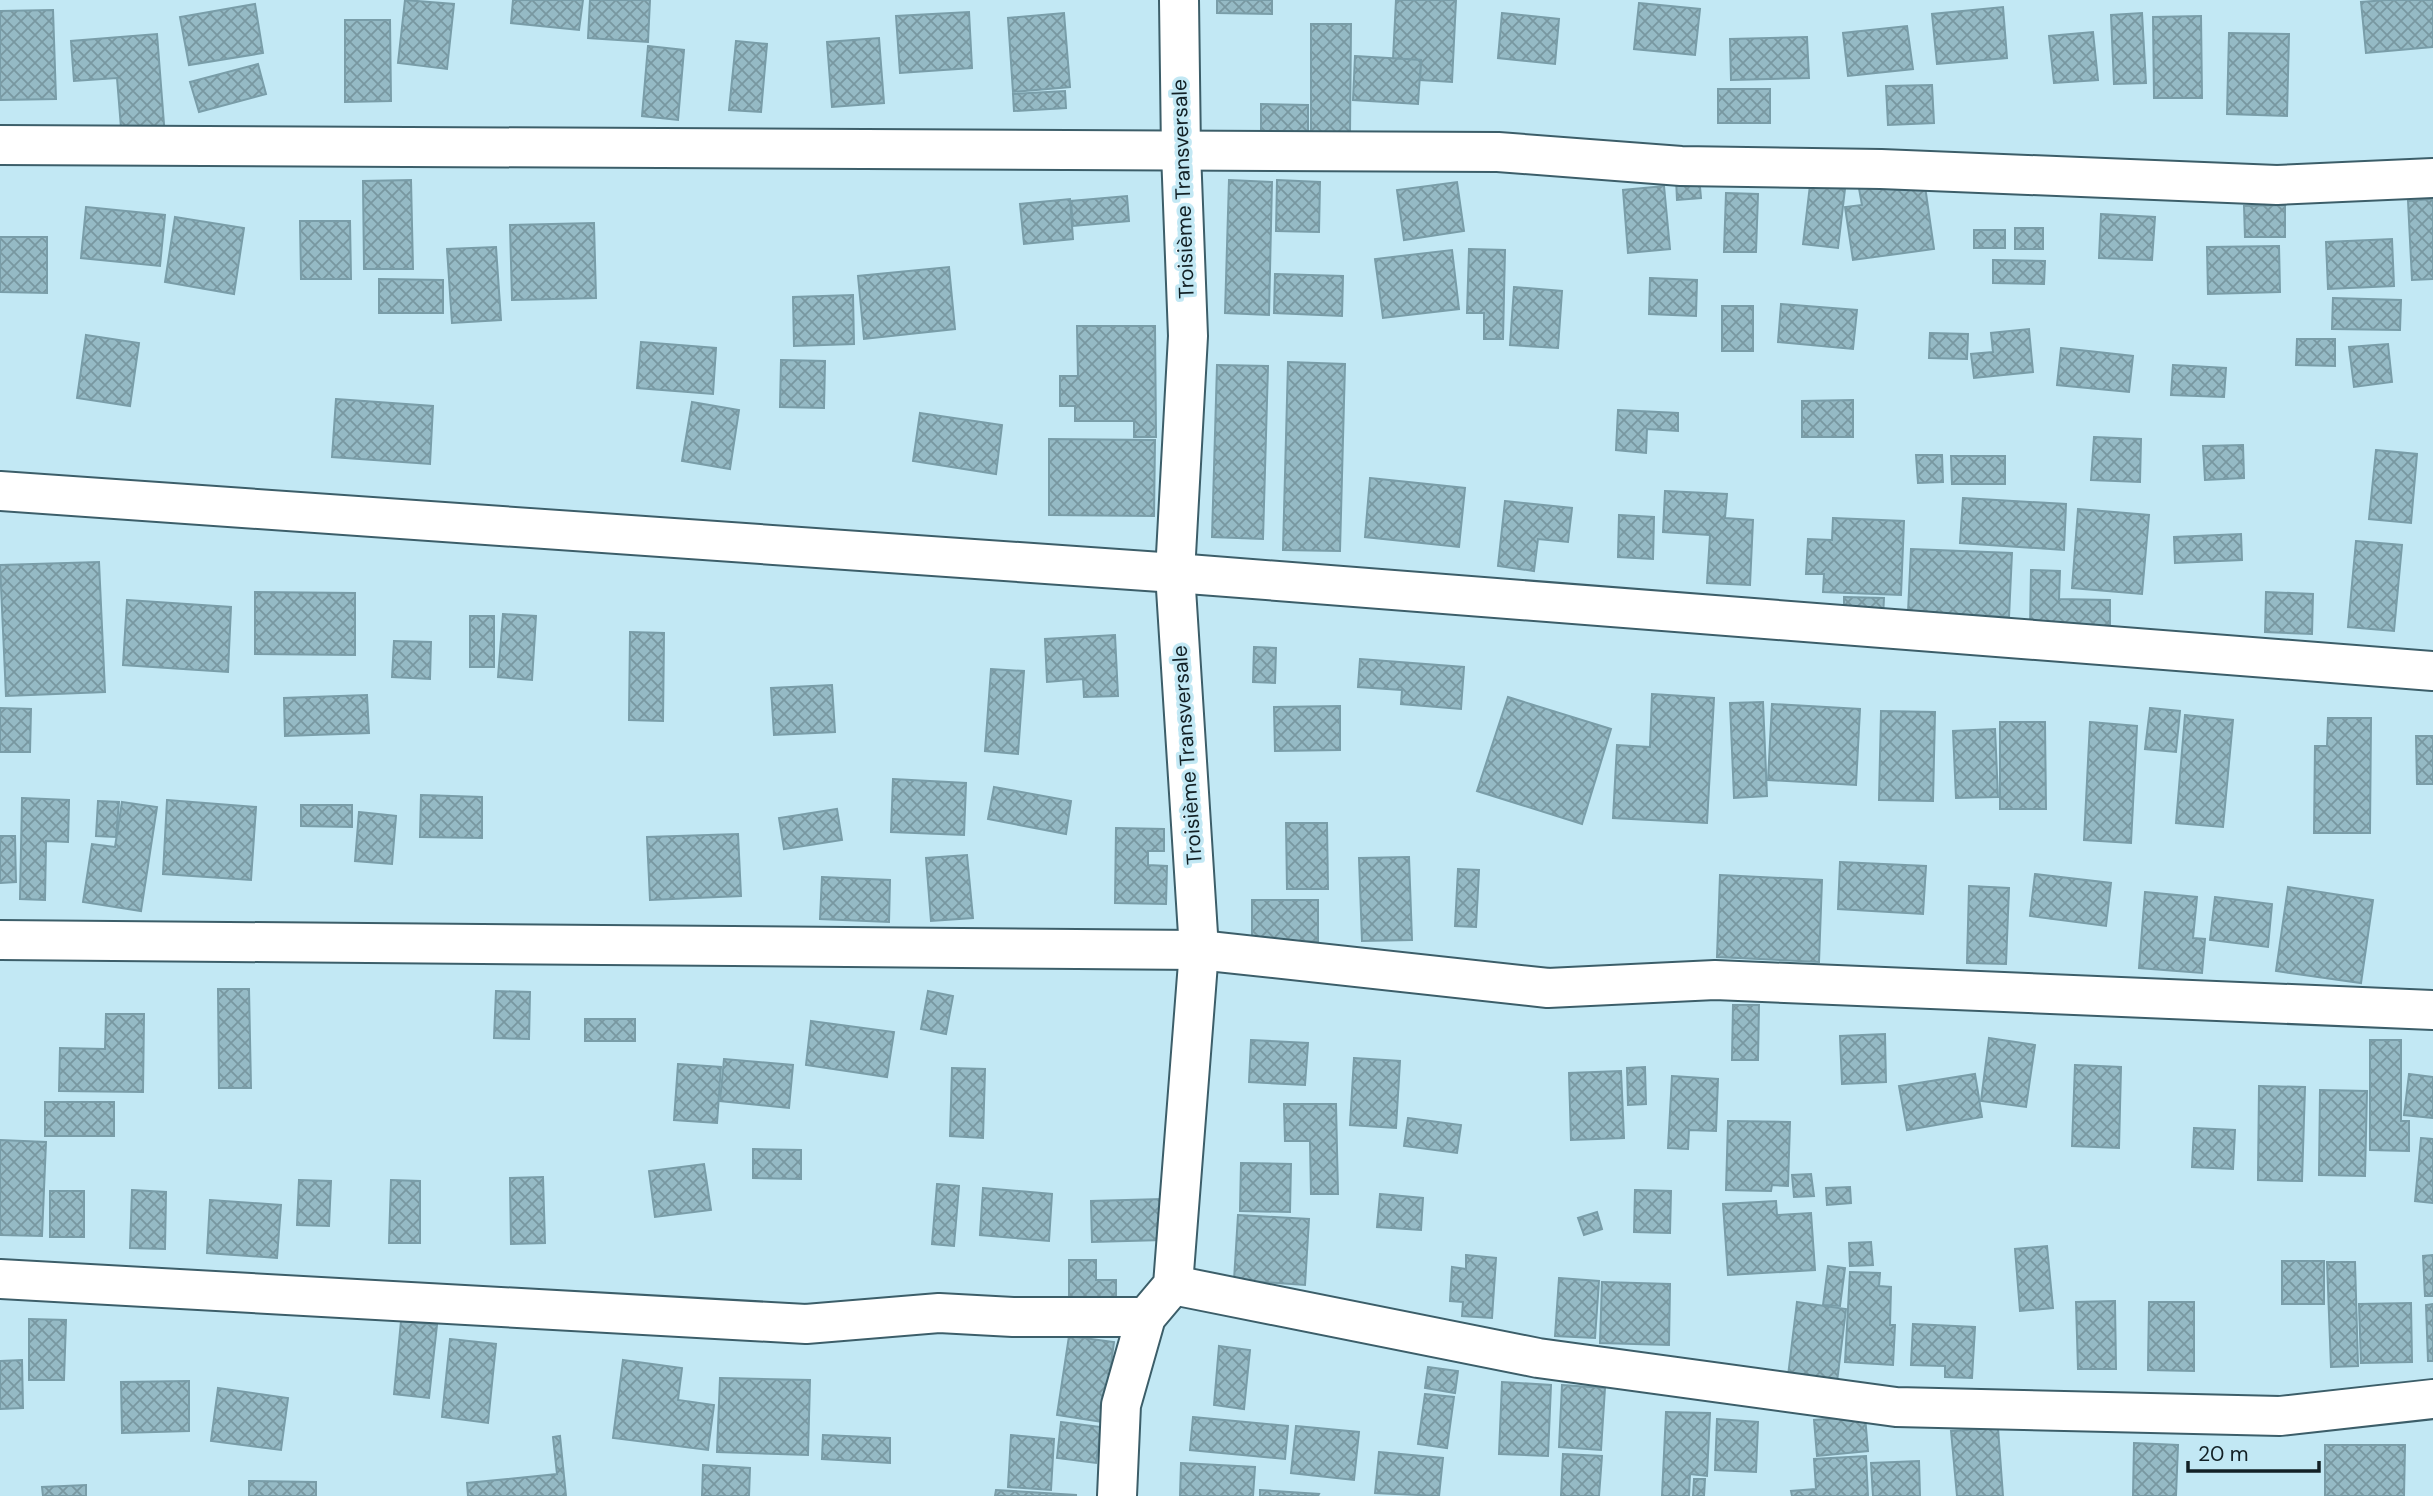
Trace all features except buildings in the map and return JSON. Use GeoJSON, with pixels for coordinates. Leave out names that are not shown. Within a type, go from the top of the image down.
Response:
{"type":"FeatureCollection","features":[{"type":"Feature","properties":{"kind":"street","name":"Troisième Transversale"},"geometry":{"type":"LineString","coordinates":[[1173,1285],[1199,950],[1175,573],[1188,335],[1179,0]]}},
{"type":"Feature","properties":{"kind":"street"},"geometry":{"type":"LineString","coordinates":[[0,145],[1498,152],[1681,166],[1881,169],[2277,185],[2433,178]]}},
{"type":"Feature","properties":{"kind":"street"},"geometry":{"type":"LineString","coordinates":[[0,491],[1175,573],[2433,671]]}},
{"type":"Feature","properties":{"kind":"street"},"geometry":{"type":"LineString","coordinates":[[0,940],[1199,950],[1548,988],[1715,980],[2433,1010]]}},
{"type":"Feature","properties":{"kind":"street"},"geometry":{"type":"LineString","coordinates":[[0,1279],[806,1324],[939,1313],[1013,1317],[1146,1317]]}},
{"type":"Feature","properties":{"kind":"street"},"geometry":{"type":"LineString","coordinates":[[1117,1496],[1121,1405],[1146,1317],[1173,1285],[1538,1358],[1896,1408],[2280,1416],[2433,1399]]}}]}
